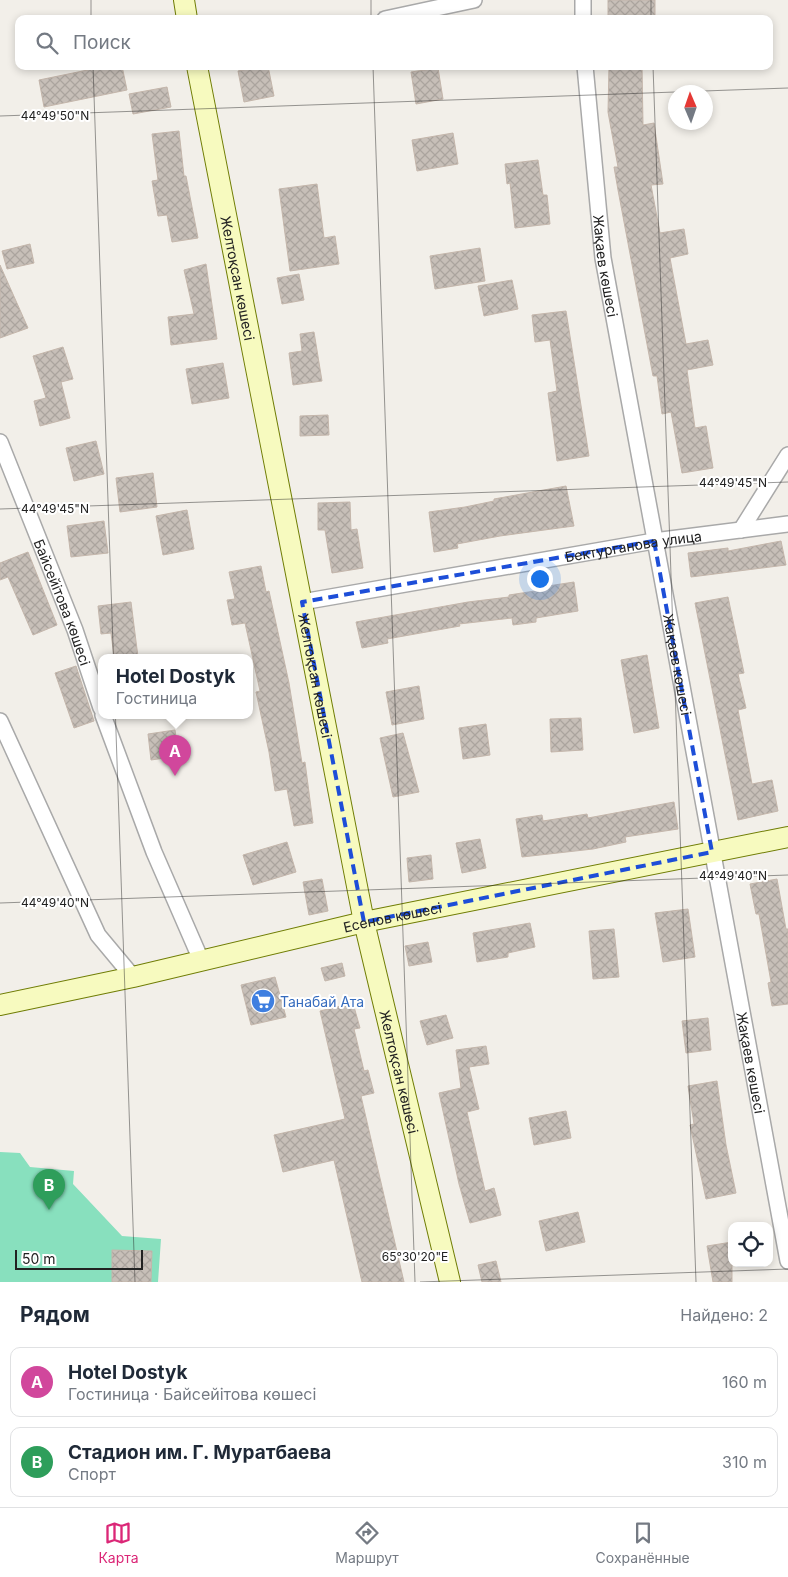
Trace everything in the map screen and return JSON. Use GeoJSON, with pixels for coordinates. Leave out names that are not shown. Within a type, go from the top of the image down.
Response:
{"type":"FeatureCollection","features":[{"type":"Feature","properties":{"kind":"street"},"geometry":{"type":"LineString","coordinates":[[184,0],[186,15]]}},
{"type":"Feature","properties":{"kind":"street"},"geometry":{"type":"LineString","coordinates":[[404,15],[474,0]]}},
{"type":"Feature","properties":{"kind":"street"},"geometry":{"type":"LineString","coordinates":[[583,0],[583,15]]}},
{"type":"Feature","properties":{"kind":"street","name":"Желтоқсан көшесі"},"geometry":{"type":"LineString","coordinates":[[198,70],[364,922],[450,1282]]}},
{"type":"Feature","properties":{"kind":"street","name":"Жақаев көшесі"},"geometry":{"type":"LineString","coordinates":[[585,70],[603,258],[788,1259]]}},
{"type":"Feature","properties":{"kind":"street","name":"Байсейітова көшесі"},"geometry":{"type":"LineString","coordinates":[[0,442],[75,630],[98,699]]}},
{"type":"Feature","properties":{"kind":"street"},"geometry":{"type":"LineString","coordinates":[[741,530],[788,455]]}},
{"type":"Feature","properties":{"kind":"street","name":"Бектурганова улица"},"geometry":{"type":"LineString","coordinates":[[302,602],[654,541],[788,524]]}},
{"type":"Feature","properties":{"kind":"street"},"geometry":{"type":"LineString","coordinates":[[105,719],[154,852],[201,960]]}},
{"type":"Feature","properties":{"kind":"street"},"geometry":{"type":"LineString","coordinates":[[0,721],[98,935],[133,977]]}},
{"type":"Feature","properties":{"kind":"street","name":"Есенов көшесі"},"geometry":{"type":"LineString","coordinates":[[0,1005],[133,977],[364,922],[788,837]]}},
{"type":"Feature","properties":{"kind":"highlighted area"},"geometry":{"type":"Polygon","coordinates":[[[654,541],[712,852],[364,922],[302,602],[654,541]]]}},
{"type":"Feature","properties":{"kind":"green space"},"geometry":{"type":"Polygon","coordinates":[[[0,1152],[20,1153],[30,1167],[74,1171],[73,1184],[122,1236],[161,1239],[158,1282],[0,1282],[0,1152]]]}},
{"type":"Feature","properties":{"kind":"building"},"geometry":{"type":"Polygon","coordinates":[[[608,0],[655,0],[655,15],[608,15],[608,0]]]}},
{"type":"Feature","properties":{"kind":"building"},"geometry":{"type":"Polygon","coordinates":[[[88,70],[123,70],[127,90],[44,107],[39,80],[88,70]]]}},
{"type":"Feature","properties":{"kind":"building"},"geometry":{"type":"Polygon","coordinates":[[[269,70],[274,96],[244,102],[238,71],[269,70]]]}},
{"type":"Feature","properties":{"kind":"building"},"geometry":{"type":"Polygon","coordinates":[[[438,70],[443,99],[416,104],[411,72],[438,70]]]}},
{"type":"Feature","properties":{"kind":"building"},"geometry":{"type":"Polygon","coordinates":[[[609,70],[642,70],[643,125],[654,123],[663,184],[651,185],[660,233],[684,229],[688,254],[670,258],[686,344],[708,340],[713,365],[687,370],[695,428],[706,426],[713,468],[682,473],[671,412],[662,414],[657,376],[653,376],[614,167],[618,167],[608,112],[609,70]]]}},
{"type":"Feature","properties":{"kind":"building"},"geometry":{"type":"Polygon","coordinates":[[[167,87],[171,107],[133,114],[129,94],[167,87]]]}},
{"type":"Feature","properties":{"kind":"building"},"geometry":{"type":"Polygon","coordinates":[[[179,131],[184,176],[186,176],[198,238],[172,242],[167,215],[158,216],[152,181],[158,180],[152,134],[179,131]]]}},
{"type":"Feature","properties":{"kind":"building"},"geometry":{"type":"Polygon","coordinates":[[[453,133],[458,164],[417,171],[412,140],[453,133]]]}},
{"type":"Feature","properties":{"kind":"building"},"geometry":{"type":"Polygon","coordinates":[[[538,160],[543,195],[547,195],[550,224],[515,228],[510,183],[507,184],[505,164],[538,160]]]}},
{"type":"Feature","properties":{"kind":"building"},"geometry":{"type":"Polygon","coordinates":[[[317,184],[324,238],[335,236],[339,264],[290,271],[279,189],[317,184]]]}},
{"type":"Feature","properties":{"kind":"building"},"geometry":{"type":"Polygon","coordinates":[[[30,244],[34,263],[7,269],[2,251],[30,244]]]}},
{"type":"Feature","properties":{"kind":"building"},"geometry":{"type":"Polygon","coordinates":[[[480,248],[485,281],[435,289],[430,256],[480,248]]]}},
{"type":"Feature","properties":{"kind":"building"},"geometry":{"type":"Polygon","coordinates":[[[206,264],[217,339],[171,345],[168,317],[194,314],[184,270],[206,264]]]}},
{"type":"Feature","properties":{"kind":"building"},"geometry":{"type":"Polygon","coordinates":[[[0,265],[28,328],[0,338],[0,265]]]}},
{"type":"Feature","properties":{"kind":"building"},"geometry":{"type":"Polygon","coordinates":[[[299,274],[304,300],[282,304],[277,278],[299,274]]]}},
{"type":"Feature","properties":{"kind":"building"},"geometry":{"type":"Polygon","coordinates":[[[512,280],[518,309],[484,316],[478,286],[512,280]]]}},
{"type":"Feature","properties":{"kind":"building"},"geometry":{"type":"Polygon","coordinates":[[[566,311],[589,456],[557,461],[548,393],[557,391],[550,340],[535,342],[532,315],[566,311]]]}},
{"type":"Feature","properties":{"kind":"building"},"geometry":{"type":"Polygon","coordinates":[[[314,332],[322,381],[293,385],[289,353],[302,351],[300,334],[314,332]]]}},
{"type":"Feature","properties":{"kind":"building"},"geometry":{"type":"Polygon","coordinates":[[[63,347],[73,379],[61,382],[70,418],[40,426],[34,401],[46,398],[33,356],[63,347]]]}},
{"type":"Feature","properties":{"kind":"building"},"geometry":{"type":"Polygon","coordinates":[[[223,363],[229,398],[192,404],[186,369],[223,363]]]}},
{"type":"Feature","properties":{"kind":"building"},"geometry":{"type":"Polygon","coordinates":[[[328,415],[329,435],[300,436],[300,416],[328,415]]]}},
{"type":"Feature","properties":{"kind":"building"},"geometry":{"type":"Polygon","coordinates":[[[96,441],[104,474],[74,481],[66,448],[96,441]]]}},
{"type":"Feature","properties":{"kind":"building"},"geometry":{"type":"Polygon","coordinates":[[[153,473],[157,507],[120,512],[116,478],[153,473]]]}},
{"type":"Feature","properties":{"kind":"building"},"geometry":{"type":"Polygon","coordinates":[[[566,486],[574,526],[500,536],[457,544],[458,548],[434,552],[429,512],[465,507],[494,501],[494,499],[566,486]]]}},
{"type":"Feature","properties":{"kind":"building"},"geometry":{"type":"Polygon","coordinates":[[[350,502],[351,530],[357,529],[363,568],[332,573],[325,530],[318,530],[318,503],[350,502]]]}},
{"type":"Feature","properties":{"kind":"building"},"geometry":{"type":"Polygon","coordinates":[[[187,510],[194,549],[163,555],[156,516],[187,510]]]}},
{"type":"Feature","properties":{"kind":"building"},"geometry":{"type":"Polygon","coordinates":[[[104,521],[108,553],[71,557],[67,526],[104,521]]]}},
{"type":"Feature","properties":{"kind":"building"},"geometry":{"type":"Polygon","coordinates":[[[781,541],[786,565],[691,577],[688,553],[728,548],[728,551],[781,541]]]}},
{"type":"Feature","properties":{"kind":"building"},"geometry":{"type":"Polygon","coordinates":[[[28,552],[57,625],[33,635],[8,577],[0,580],[0,563],[28,552]]]}},
{"type":"Feature","properties":{"kind":"building"},"geometry":{"type":"Polygon","coordinates":[[[261,566],[266,592],[269,591],[289,683],[302,763],[305,762],[313,823],[294,826],[287,789],[275,791],[256,692],[260,691],[245,623],[232,625],[227,600],[235,599],[229,572],[261,566]]]}},
{"type":"Feature","properties":{"kind":"building"},"geometry":{"type":"Polygon","coordinates":[[[574,582],[578,611],[536,618],[536,622],[513,625],[512,618],[459,624],[460,626],[387,639],[388,643],[362,648],[356,622],[468,602],[509,597],[509,595],[548,589],[548,586],[574,582]]]}},
{"type":"Feature","properties":{"kind":"building"},"geometry":{"type":"Polygon","coordinates":[[[728,597],[744,673],[738,674],[746,708],[738,710],[752,784],[772,780],[778,811],[738,820],[695,603],[728,597]]]}},
{"type":"Feature","properties":{"kind":"building"},"geometry":{"type":"Polygon","coordinates":[[[131,602],[138,654],[114,654],[111,633],[101,634],[98,606],[131,602]]]}},
{"type":"Feature","properties":{"kind":"building"},"geometry":{"type":"Polygon","coordinates":[[[647,655],[659,728],[634,733],[621,660],[647,655]]]}},
{"type":"Feature","properties":{"kind":"building"},"geometry":{"type":"Polygon","coordinates":[[[76,666],[94,721],[74,728],[55,673],[76,666]]]}},
{"type":"Feature","properties":{"kind":"building"},"geometry":{"type":"Polygon","coordinates":[[[419,686],[424,719],[392,725],[386,692],[419,686]]]}},
{"type":"Feature","properties":{"kind":"building"},"geometry":{"type":"Polygon","coordinates":[[[581,718],[583,750],[551,752],[550,719],[581,718]]]}},
{"type":"Feature","properties":{"kind":"building"},"geometry":{"type":"Polygon","coordinates":[[[486,724],[490,755],[463,759],[459,728],[486,724]]]}},
{"type":"Feature","properties":{"kind":"building"},"geometry":{"type":"Polygon","coordinates":[[[175,730],[179,756],[151,760],[148,734],[175,730]]]}},
{"type":"Feature","properties":{"kind":"building"},"geometry":{"type":"Polygon","coordinates":[[[403,733],[419,792],[393,797],[380,738],[403,733]]]}},
{"type":"Feature","properties":{"kind":"building"},"geometry":{"type":"Polygon","coordinates":[[[674,802],[678,829],[625,837],[626,842],[593,849],[522,857],[516,819],[542,815],[543,821],[587,814],[588,818],[674,802]]]}},
{"type":"Feature","properties":{"kind":"building"},"geometry":{"type":"Polygon","coordinates":[[[480,839],[486,868],[462,873],[456,843],[480,839]]]}},
{"type":"Feature","properties":{"kind":"building"},"geometry":{"type":"Polygon","coordinates":[[[287,842],[296,872],[253,885],[243,855],[287,842]]]}},
{"type":"Feature","properties":{"kind":"building"},"geometry":{"type":"Polygon","coordinates":[[[431,855],[433,879],[409,882],[407,858],[431,855]]]}},
{"type":"Feature","properties":{"kind":"building"},"geometry":{"type":"Polygon","coordinates":[[[322,879],[328,911],[309,915],[303,882],[322,879]]]}},
{"type":"Feature","properties":{"kind":"building"},"geometry":{"type":"Polygon","coordinates":[[[777,879],[786,929],[788,929],[788,1004],[772,1006],[768,983],[771,982],[759,914],[756,914],[750,884],[777,879]]]}},
{"type":"Feature","properties":{"kind":"building"},"geometry":{"type":"Polygon","coordinates":[[[688,909],[695,957],[663,962],[655,913],[688,909]]]}},
{"type":"Feature","properties":{"kind":"building"},"geometry":{"type":"Polygon","coordinates":[[[530,923],[535,947],[508,953],[508,957],[477,962],[473,933],[530,923]]]}},
{"type":"Feature","properties":{"kind":"building"},"geometry":{"type":"Polygon","coordinates":[[[614,929],[619,977],[593,979],[589,931],[614,929]]]}},
{"type":"Feature","properties":{"kind":"building"},"geometry":{"type":"Polygon","coordinates":[[[428,942],[432,962],[409,966],[405,946],[428,942]]]}},
{"type":"Feature","properties":{"kind":"building"},"geometry":{"type":"Polygon","coordinates":[[[342,963],[345,976],[325,981],[321,968],[342,963]]]}},
{"type":"Feature","properties":{"kind":"building","name":"Танабай Ата"},"geometry":{"type":"Polygon","coordinates":[[[275,977],[286,1017],[251,1025],[241,985],[275,977]]]}},
{"type":"Feature","properties":{"kind":"building"},"geometry":{"type":"Polygon","coordinates":[[[353,1003],[360,1028],[354,1029],[364,1071],[368,1070],[374,1093],[361,1096],[404,1282],[362,1282],[334,1160],[283,1172],[274,1135],[345,1119],[320,1011],[353,1003]]]}},
{"type":"Feature","properties":{"kind":"building"},"geometry":{"type":"Polygon","coordinates":[[[446,1015],[453,1038],[427,1045],[420,1021],[446,1015]]]}},
{"type":"Feature","properties":{"kind":"building"},"geometry":{"type":"Polygon","coordinates":[[[708,1018],[711,1050],[686,1053],[682,1021],[708,1018]]]}},
{"type":"Feature","properties":{"kind":"building"},"geometry":{"type":"Polygon","coordinates":[[[486,1046],[489,1064],[469,1067],[479,1109],[467,1112],[485,1191],[494,1188],[501,1215],[470,1223],[459,1184],[439,1093],[461,1088],[456,1050],[486,1046]]]}},
{"type":"Feature","properties":{"kind":"building"},"geometry":{"type":"Polygon","coordinates":[[[717,1081],[726,1145],[736,1193],[706,1199],[690,1125],[694,1124],[688,1086],[717,1081]]]}},
{"type":"Feature","properties":{"kind":"building"},"geometry":{"type":"Polygon","coordinates":[[[566,1111],[571,1138],[534,1145],[529,1118],[566,1111]]]}},
{"type":"Feature","properties":{"kind":"building"},"geometry":{"type":"Polygon","coordinates":[[[578,1212],[585,1242],[546,1251],[539,1221],[578,1212]]]}},
{"type":"Feature","properties":{"kind":"building"},"geometry":{"type":"Polygon","coordinates":[[[728,1243],[728,1267],[732,1267],[732,1282],[713,1282],[707,1246],[728,1243]]]}},
{"type":"Feature","properties":{"kind":"building"},"geometry":{"type":"Polygon","coordinates":[[[112,1250],[152,1251],[151,1282],[112,1282],[112,1250]]]}},
{"type":"Feature","properties":{"kind":"building"},"geometry":{"type":"Polygon","coordinates":[[[496,1261],[501,1282],[482,1282],[478,1265],[496,1261]]]}},
{"type":"Feature","properties":{"kind":"place","name":"Hotel Dostyk"},"geometry":{"type":"Point","coordinates":[175,776]}},
{"type":"Feature","properties":{"kind":"place","name":"Танабай Ата"},"geometry":{"type":"Point","coordinates":[263,1001]}},
{"type":"Feature","properties":{"kind":"place","name":"Стадион им. Г. Муратбаева"},"geometry":{"type":"Point","coordinates":[49,1210]}}]}
